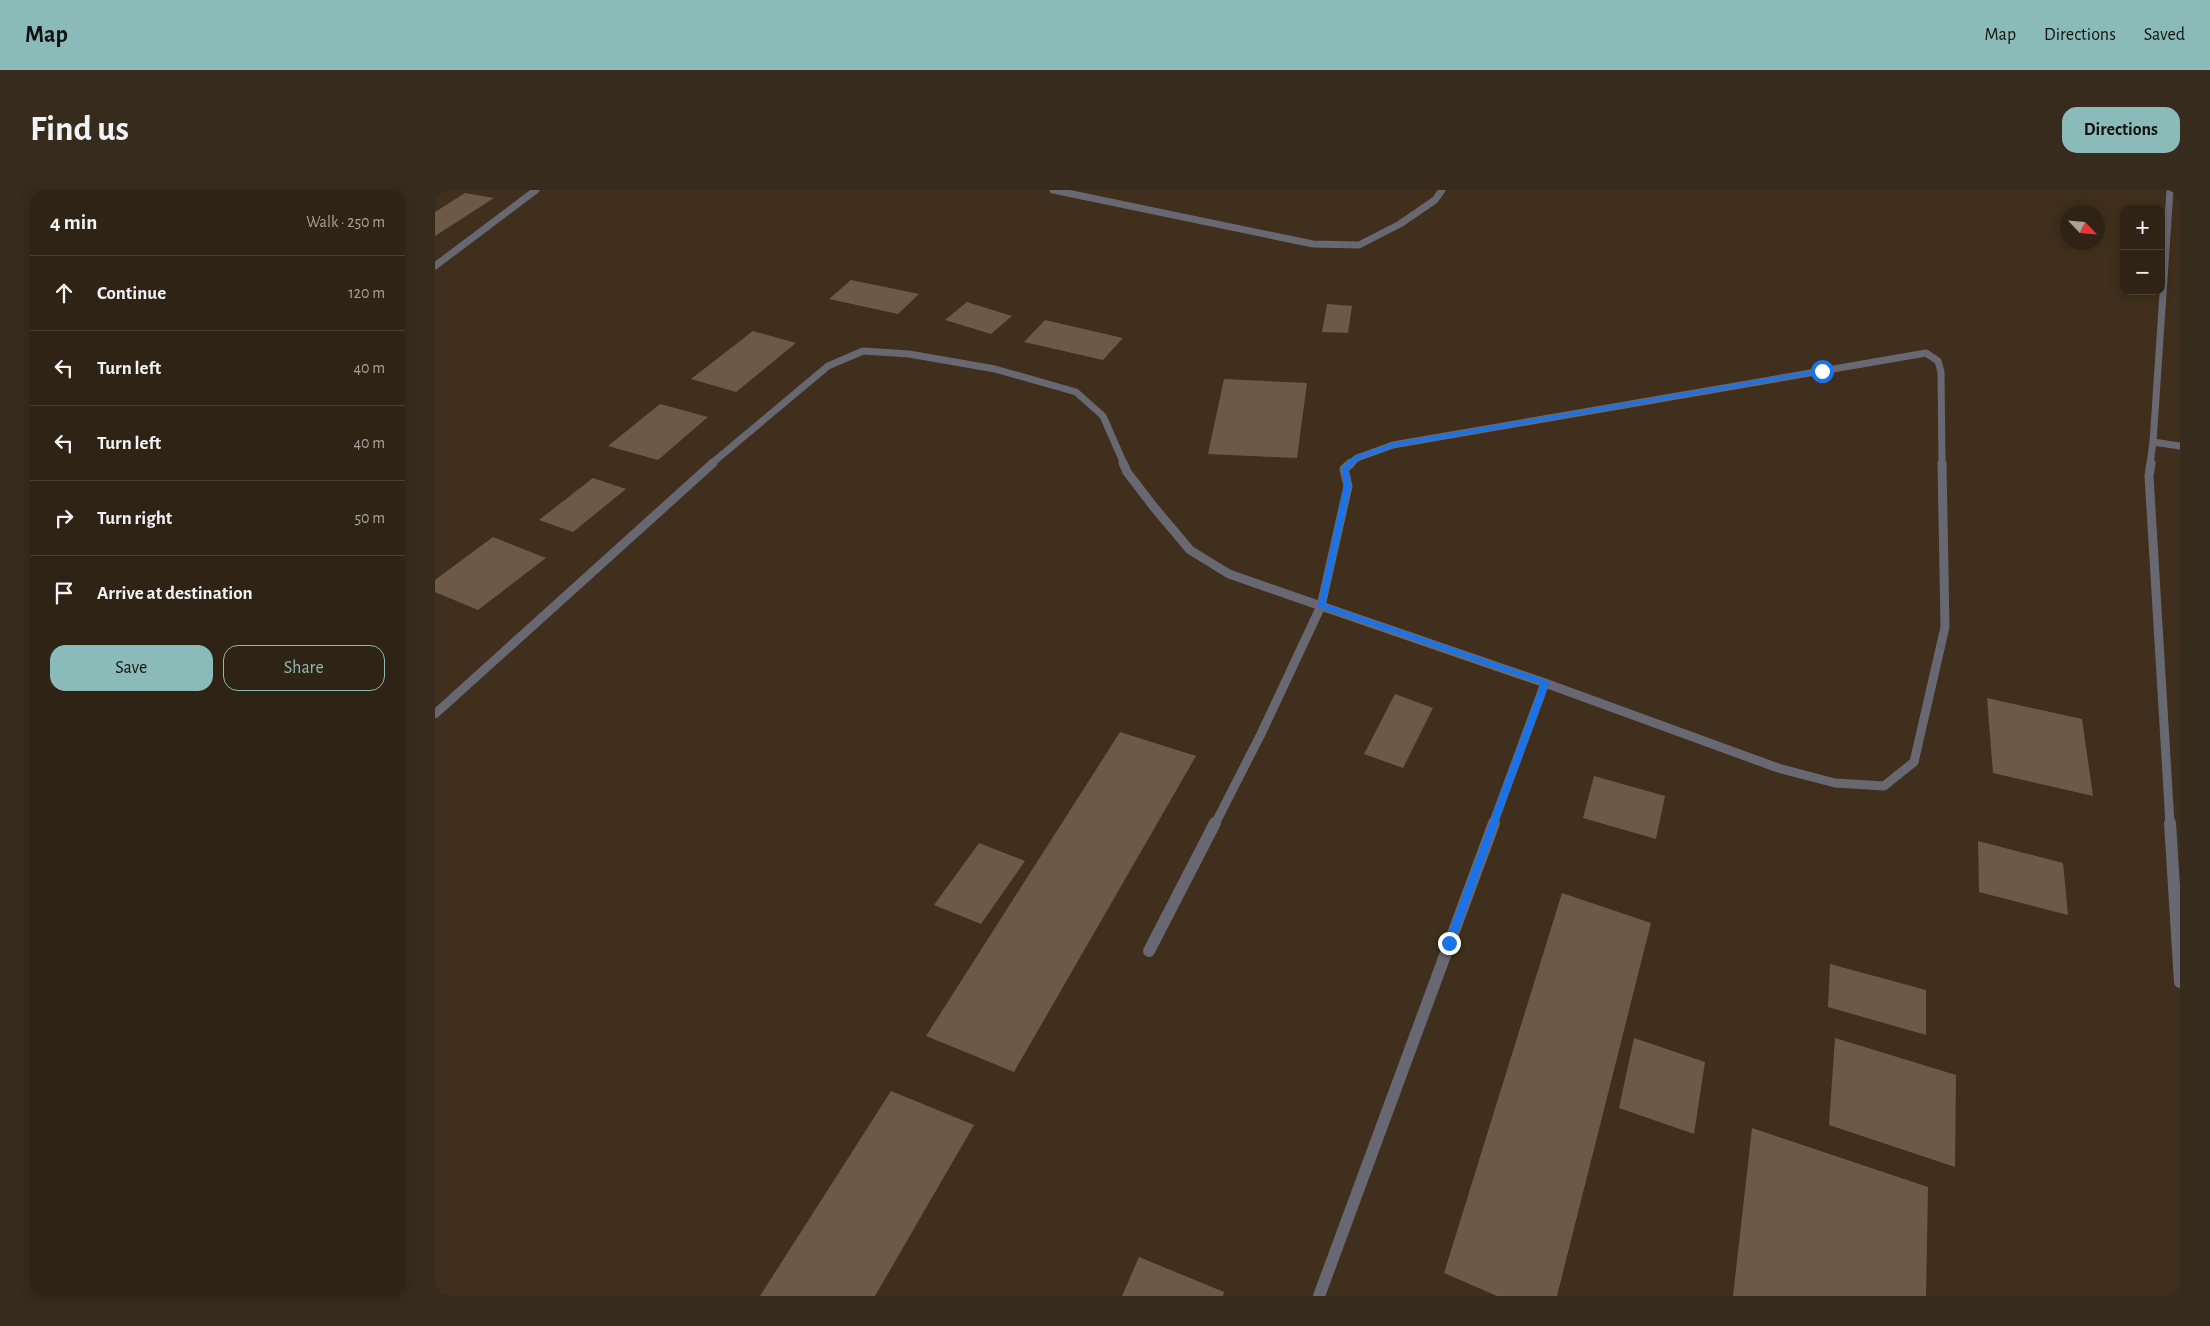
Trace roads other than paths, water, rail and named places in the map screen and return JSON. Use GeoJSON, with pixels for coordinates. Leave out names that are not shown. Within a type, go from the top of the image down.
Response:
{"type":"FeatureCollection","features":[{"type":"Feature","properties":{"kind":"street"},"geometry":{"type":"LineString","coordinates":[[435,266],[536,190]]}},
{"type":"Feature","properties":{"kind":"street"},"geometry":{"type":"LineString","coordinates":[[1053,190],[1313,244],[1359,245],[1400,224],[1435,200],[1442,190]]}},
{"type":"Feature","properties":{"kind":"street"},"geometry":{"type":"LineString","coordinates":[[2169,190],[2153,442],[2149,476],[2180,982]]}},
{"type":"Feature","properties":{"kind":"street"},"geometry":{"type":"LineString","coordinates":[[435,714],[727,450],[828,366],[863,351],[909,354],[995,369],[1077,392],[1103,416],[1127,472],[1190,550],[1229,574],[1321,606],[1545,683],[1778,768],[1835,783],[1884,786],[1914,762],[1945,627],[1941,372],[1938,361],[1926,353],[1393,445],[1357,458],[1344,469],[1348,486],[1321,606],[1261,734],[1149,951]]}},
{"type":"Feature","properties":{"kind":"street"},"geometry":{"type":"LineString","coordinates":[[2153,442],[2180,446]]}},
{"type":"Feature","properties":{"kind":"street"},"geometry":{"type":"LineString","coordinates":[[1319,1296],[1545,683]]}}]}
